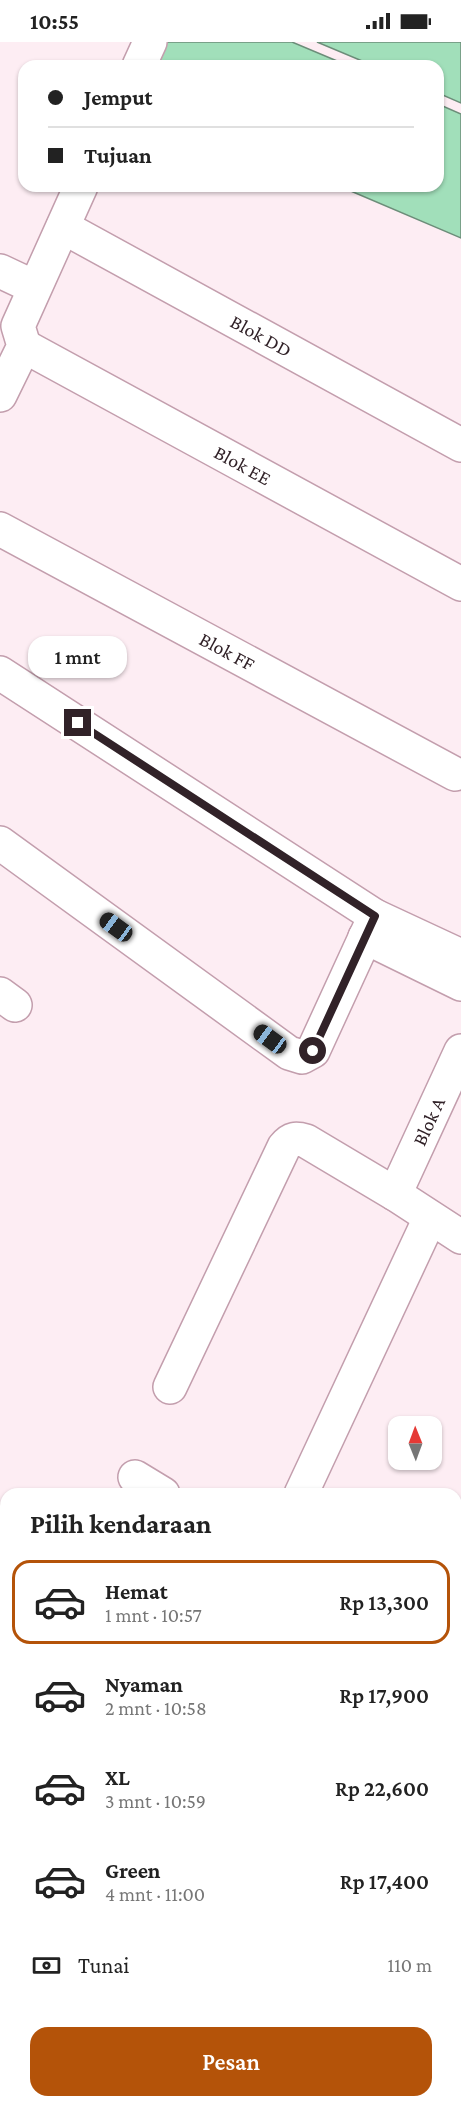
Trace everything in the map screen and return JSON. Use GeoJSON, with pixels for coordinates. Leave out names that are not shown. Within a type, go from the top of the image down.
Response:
{"type":"FeatureCollection","features":[{"type":"Feature","properties":{"kind":"street"},"geometry":{"type":"LineString","coordinates":[[142,60],[150,42]]}},
{"type":"Feature","properties":{"kind":"street"},"geometry":{"type":"LineString","coordinates":[[0,395],[24,346],[18,326],[78,192]]}},
{"type":"Feature","properties":{"kind":"street","name":"Blok DD"},"geometry":{"type":"LineString","coordinates":[[63,227],[461,445]]}},
{"type":"Feature","properties":{"kind":"street"},"geometry":{"type":"LineString","coordinates":[[0,272],[34,287]]}},
{"type":"Feature","properties":{"kind":"street","name":"Blok EE"},"geometry":{"type":"LineString","coordinates":[[24,346],[461,584]]}},
{"type":"Feature","properties":{"kind":"street","name":"Blok FF"},"geometry":{"type":"LineString","coordinates":[[0,529],[455,774]]}},
{"type":"Feature","properties":{"kind":"street"},"geometry":{"type":"LineString","coordinates":[[0,673],[370,927],[461,984]]}},
{"type":"Feature","properties":{"kind":"street"},"geometry":{"type":"LineString","coordinates":[[0,843],[295,1056],[302,1057],[313,1051],[370,927]]}},
{"type":"Feature","properties":{"kind":"street"},"geometry":{"type":"LineString","coordinates":[[370,927],[461,956]]}},
{"type":"Feature","properties":{"kind":"street","name":"Blok A"},"geometry":{"type":"LineString","coordinates":[[395,1194],[461,1051]]}},
{"type":"Feature","properties":{"kind":"street"},"geometry":{"type":"LineString","coordinates":[[170,1387],[288,1143],[296,1139],[306,1141],[395,1194],[461,1237]]}},
{"type":"Feature","properties":{"kind":"street"},"geometry":{"type":"LineString","coordinates":[[304,1488],[430,1218]]}},
{"type":"Feature","properties":{"kind":"street"},"geometry":{"type":"LineString","coordinates":[[135,1477],[153,1488]]}},
{"type":"Feature","properties":{"kind":"building"},"geometry":{"type":"Polygon","coordinates":[[[162,42],[292,42],[335,60],[153,60],[162,42]]]}},
{"type":"Feature","properties":{"kind":"building"},"geometry":{"type":"Polygon","coordinates":[[[317,42],[461,42],[461,103],[444,96],[444,60],[360,60],[317,42]]]}},
{"type":"Feature","properties":{"kind":"building"},"geometry":{"type":"Polygon","coordinates":[[[444,107],[461,114],[461,238],[353,192],[444,192],[444,107]]]}},
{"type":"Feature","properties":{"kind":"route"},"geometry":{"type":"LineString","coordinates":[[78,723],[375,916],[313,1051]]}}]}
